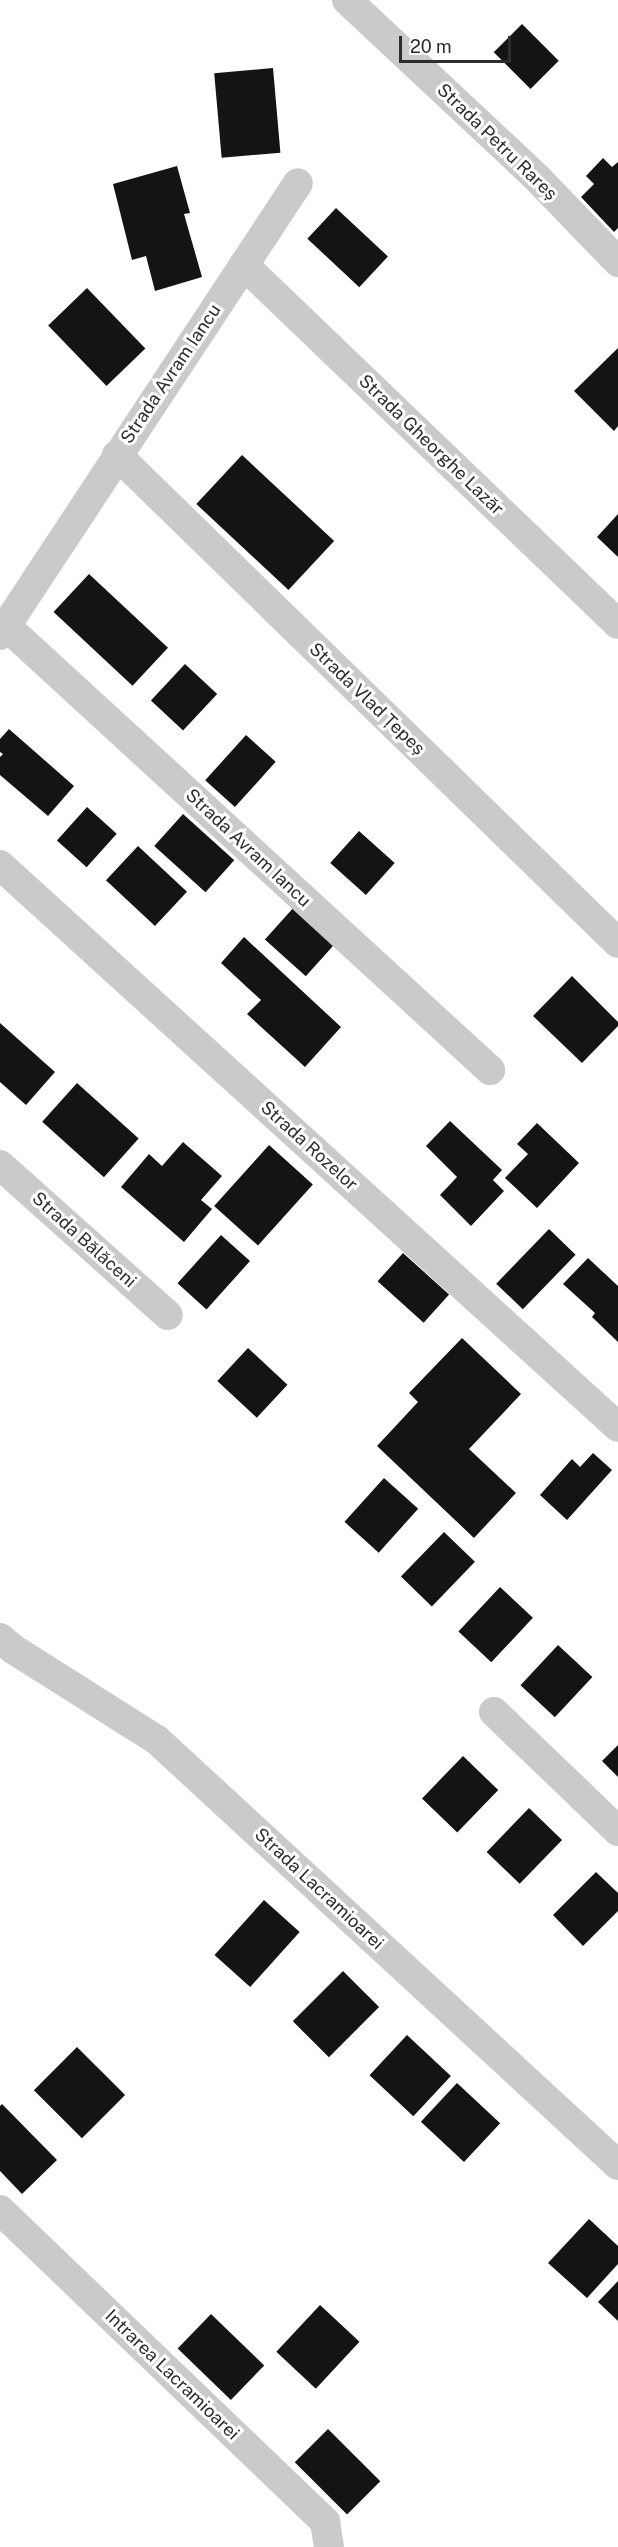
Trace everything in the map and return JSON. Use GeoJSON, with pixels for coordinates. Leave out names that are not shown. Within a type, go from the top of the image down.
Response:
{"type":"FeatureCollection","features":[{"type":"Feature","properties":{"kind":"street","name":"Strada Petru Rareș"},"geometry":{"type":"LineString","coordinates":[[347,0],[537,178],[618,262]]}},
{"type":"Feature","properties":{"kind":"street","name":"Strada Avram Iancu"},"geometry":{"type":"LineString","coordinates":[[298,183],[3,630],[490,1070]]}},
{"type":"Feature","properties":{"kind":"street","name":"Strada Gheorghe Lazăr"},"geometry":{"type":"LineString","coordinates":[[244,265],[618,624]]}},
{"type":"Feature","properties":{"kind":"street","name":"Strada Vlad Țepeș"},"geometry":{"type":"LineString","coordinates":[[117,455],[618,943]]}},
{"type":"Feature","properties":{"kind":"street","name":"Strada Rozelor"},"geometry":{"type":"LineString","coordinates":[[0,865],[618,1427]]}},
{"type":"Feature","properties":{"kind":"street","name":"Strada Bălăceni"},"geometry":{"type":"LineString","coordinates":[[0,1165],[168,1315]]}},
{"type":"Feature","properties":{"kind":"street","name":"Strada Lacramioarei"},"geometry":{"type":"LineString","coordinates":[[0,1638],[13,1649],[157,1740],[618,2165]]}},
{"type":"Feature","properties":{"kind":"street"},"geometry":{"type":"LineString","coordinates":[[494,1712],[618,1831]]}},
{"type":"Feature","properties":{"kind":"street","name":"Intrarea Lacramioarei"},"geometry":{"type":"LineString","coordinates":[[0,2210],[325,2522],[328,2547]]}},
{"type":"Feature","properties":{"kind":"building"},"geometry":{"type":"Polygon","coordinates":[[[522,24],[559,61],[530,89],[494,52],[522,24]]]}},
{"type":"Feature","properties":{"kind":"building"},"geometry":{"type":"Polygon","coordinates":[[[273,68],[280,153],[222,158],[214,73],[273,68]]]}},
{"type":"Feature","properties":{"kind":"building"},"geometry":{"type":"Polygon","coordinates":[[[603,158],[612,167],[618,162],[618,228],[614,232],[581,197],[594,184],[586,176],[603,158]]]}},
{"type":"Feature","properties":{"kind":"building"},"geometry":{"type":"Polygon","coordinates":[[[177,166],[190,213],[184,214],[202,277],[155,291],[146,256],[132,260],[113,184],[177,166]]]}},
{"type":"Feature","properties":{"kind":"building"},"geometry":{"type":"Polygon","coordinates":[[[336,208],[388,256],[359,287],[307,239],[336,208]]]}},
{"type":"Feature","properties":{"kind":"building"},"geometry":{"type":"Polygon","coordinates":[[[87,288],[145,348],[107,386],[48,326],[87,288]]]}},
{"type":"Feature","properties":{"kind":"building"},"geometry":{"type":"Polygon","coordinates":[[[618,348],[618,426],[614,431],[574,391],[618,348]]]}},
{"type":"Feature","properties":{"kind":"building"},"geometry":{"type":"Polygon","coordinates":[[[242,455],[334,541],[288,590],[196,504],[242,455]]]}},
{"type":"Feature","properties":{"kind":"building"},"geometry":{"type":"Polygon","coordinates":[[[618,514],[618,557],[597,537],[618,514]]]}},
{"type":"Feature","properties":{"kind":"building"},"geometry":{"type":"Polygon","coordinates":[[[89,574],[168,648],[133,686],[54,612],[89,574]]]}},
{"type":"Feature","properties":{"kind":"building"},"geometry":{"type":"Polygon","coordinates":[[[185,664],[217,694],[183,731],[151,701],[185,664]]]}},
{"type":"Feature","properties":{"kind":"building"},"geometry":{"type":"Polygon","coordinates":[[[9,729],[74,786],[48,816],[0,775],[0,757],[3,754],[0,752],[0,739],[9,729]]]}},
{"type":"Feature","properties":{"kind":"building"},"geometry":{"type":"Polygon","coordinates":[[[246,735],[276,762],[235,807],[205,780],[246,735]]]}},
{"type":"Feature","properties":{"kind":"building"},"geometry":{"type":"Polygon","coordinates":[[[87,807],[117,834],[87,867],[57,840],[87,807]]]}},
{"type":"Feature","properties":{"kind":"building"},"geometry":{"type":"Polygon","coordinates":[[[183,814],[234,860],[206,892],[154,846],[183,814]]]}},
{"type":"Feature","properties":{"kind":"building"},"geometry":{"type":"Polygon","coordinates":[[[359,831],[395,863],[366,895],[330,863],[359,831]]]}},
{"type":"Feature","properties":{"kind":"building"},"geometry":{"type":"Polygon","coordinates":[[[138,846],[187,892],[155,926],[106,880],[138,846]]]}},
{"type":"Feature","properties":{"kind":"building"},"geometry":{"type":"Polygon","coordinates":[[[295,906],[336,943],[306,976],[265,939],[295,906]]]}},
{"type":"Feature","properties":{"kind":"building"},"geometry":{"type":"Polygon","coordinates":[[[244,937],[341,1027],[305,1067],[247,1014],[261,1000],[221,963],[244,937]]]}},
{"type":"Feature","properties":{"kind":"building"},"geometry":{"type":"Polygon","coordinates":[[[572,976],[618,1022],[618,1026],[582,1063],[533,1016],[572,976]]]}},
{"type":"Feature","properties":{"kind":"building"},"geometry":{"type":"Polygon","coordinates":[[[0,1023],[55,1072],[26,1105],[0,1082],[0,1023]]]}},
{"type":"Feature","properties":{"kind":"building"},"geometry":{"type":"Polygon","coordinates":[[[77,1083],[139,1139],[104,1177],[42,1122],[77,1083]]]}},
{"type":"Feature","properties":{"kind":"building"},"geometry":{"type":"Polygon","coordinates":[[[450,1121],[502,1170],[493,1180],[504,1191],[471,1226],[440,1195],[457,1177],[426,1146],[450,1121]]]}},
{"type":"Feature","properties":{"kind":"building"},"geometry":{"type":"Polygon","coordinates":[[[537,1123],[579,1163],[537,1208],[505,1178],[528,1154],[517,1144],[537,1123]]]}},
{"type":"Feature","properties":{"kind":"building"},"geometry":{"type":"Polygon","coordinates":[[[183,1142],[222,1176],[201,1200],[212,1209],[184,1242],[121,1187],[149,1154],[162,1166],[183,1142]]]}},
{"type":"Feature","properties":{"kind":"building"},"geometry":{"type":"Polygon","coordinates":[[[269,1145],[313,1184],[258,1245],[214,1206],[269,1145]]]}},
{"type":"Feature","properties":{"kind":"building"},"geometry":{"type":"Polygon","coordinates":[[[549,1229],[576,1255],[523,1309],[496,1284],[549,1229]]]}},
{"type":"Feature","properties":{"kind":"building"},"geometry":{"type":"Polygon","coordinates":[[[221,1235],[250,1261],[206,1309],[178,1283],[221,1235]]]}},
{"type":"Feature","properties":{"kind":"building"},"geometry":{"type":"Polygon","coordinates":[[[403,1253],[449,1294],[424,1323],[378,1281],[403,1253]]]}},
{"type":"Feature","properties":{"kind":"building"},"geometry":{"type":"Polygon","coordinates":[[[588,1258],[618,1286],[618,1342],[592,1317],[595,1313],[563,1284],[588,1258]]]}},
{"type":"Feature","properties":{"kind":"building"},"geometry":{"type":"Polygon","coordinates":[[[462,1338],[521,1394],[469,1449],[516,1493],[474,1538],[377,1446],[418,1402],[409,1393],[462,1338]]]}},
{"type":"Feature","properties":{"kind":"building"},"geometry":{"type":"Polygon","coordinates":[[[248,1348],[287,1385],[257,1418],[217,1381],[248,1348]]]}},
{"type":"Feature","properties":{"kind":"building"},"geometry":{"type":"Polygon","coordinates":[[[593,1453],[612,1470],[567,1520],[540,1495],[572,1459],[580,1467],[593,1453]]]}},
{"type":"Feature","properties":{"kind":"building"},"geometry":{"type":"Polygon","coordinates":[[[384,1478],[418,1509],[379,1553],[345,1522],[384,1478]]]}},
{"type":"Feature","properties":{"kind":"building"},"geometry":{"type":"Polygon","coordinates":[[[444,1532],[475,1562],[432,1606],[401,1577],[444,1532]]]}},
{"type":"Feature","properties":{"kind":"building"},"geometry":{"type":"Polygon","coordinates":[[[500,1587],[533,1618],[491,1662],[458,1632],[500,1587]]]}},
{"type":"Feature","properties":{"kind":"building"},"geometry":{"type":"Polygon","coordinates":[[[558,1645],[592,1677],[555,1717],[520,1685],[558,1645]]]}},
{"type":"Feature","properties":{"kind":"building"},"geometry":{"type":"Polygon","coordinates":[[[618,1745],[618,1777],[602,1761],[618,1745]]]}},
{"type":"Feature","properties":{"kind":"building"},"geometry":{"type":"Polygon","coordinates":[[[463,1756],[498,1790],[457,1832],[422,1798],[463,1756]]]}},
{"type":"Feature","properties":{"kind":"building"},"geometry":{"type":"Polygon","coordinates":[[[529,1808],[562,1840],[520,1884],[487,1852],[529,1808]]]}},
{"type":"Feature","properties":{"kind":"building"},"geometry":{"type":"Polygon","coordinates":[[[596,1872],[618,1893],[618,1911],[583,1946],[553,1915],[596,1872]]]}},
{"type":"Feature","properties":{"kind":"building"},"geometry":{"type":"Polygon","coordinates":[[[264,1900],[300,1932],[250,1987],[214,1955],[264,1900]]]}},
{"type":"Feature","properties":{"kind":"building"},"geometry":{"type":"Polygon","coordinates":[[[343,1971],[379,2007],[329,2057],[293,2021],[343,1971]]]}},
{"type":"Feature","properties":{"kind":"building"},"geometry":{"type":"Polygon","coordinates":[[[407,2035],[451,2076],[413,2116],[369,2075],[407,2035]]]}},
{"type":"Feature","properties":{"kind":"building"},"geometry":{"type":"Polygon","coordinates":[[[77,2047],[125,2095],[82,2138],[34,2090],[77,2047]]]}},
{"type":"Feature","properties":{"kind":"building"},"geometry":{"type":"Polygon","coordinates":[[[457,2083],[500,2123],[464,2162],[421,2122],[457,2083]]]}},
{"type":"Feature","properties":{"kind":"building"},"geometry":{"type":"Polygon","coordinates":[[[2,2104],[57,2160],[22,2194],[0,2171],[0,2106],[2,2104]]]}},
{"type":"Feature","properties":{"kind":"building"},"geometry":{"type":"Polygon","coordinates":[[[589,2219],[618,2246],[618,2264],[587,2298],[548,2263],[589,2219]]]}},
{"type":"Feature","properties":{"kind":"building"},"geometry":{"type":"Polygon","coordinates":[[[618,2281],[618,2321],[598,2302],[618,2281]]]}},
{"type":"Feature","properties":{"kind":"building"},"geometry":{"type":"Polygon","coordinates":[[[320,2305],[359,2342],[316,2389],[276,2352],[320,2305]]]}},
{"type":"Feature","properties":{"kind":"building"},"geometry":{"type":"Polygon","coordinates":[[[211,2314],[264,2365],[231,2400],[178,2349],[211,2314]]]}},
{"type":"Feature","properties":{"kind":"building"},"geometry":{"type":"Polygon","coordinates":[[[328,2429],[380,2481],[347,2515],[295,2462],[328,2429]]]}}]}
